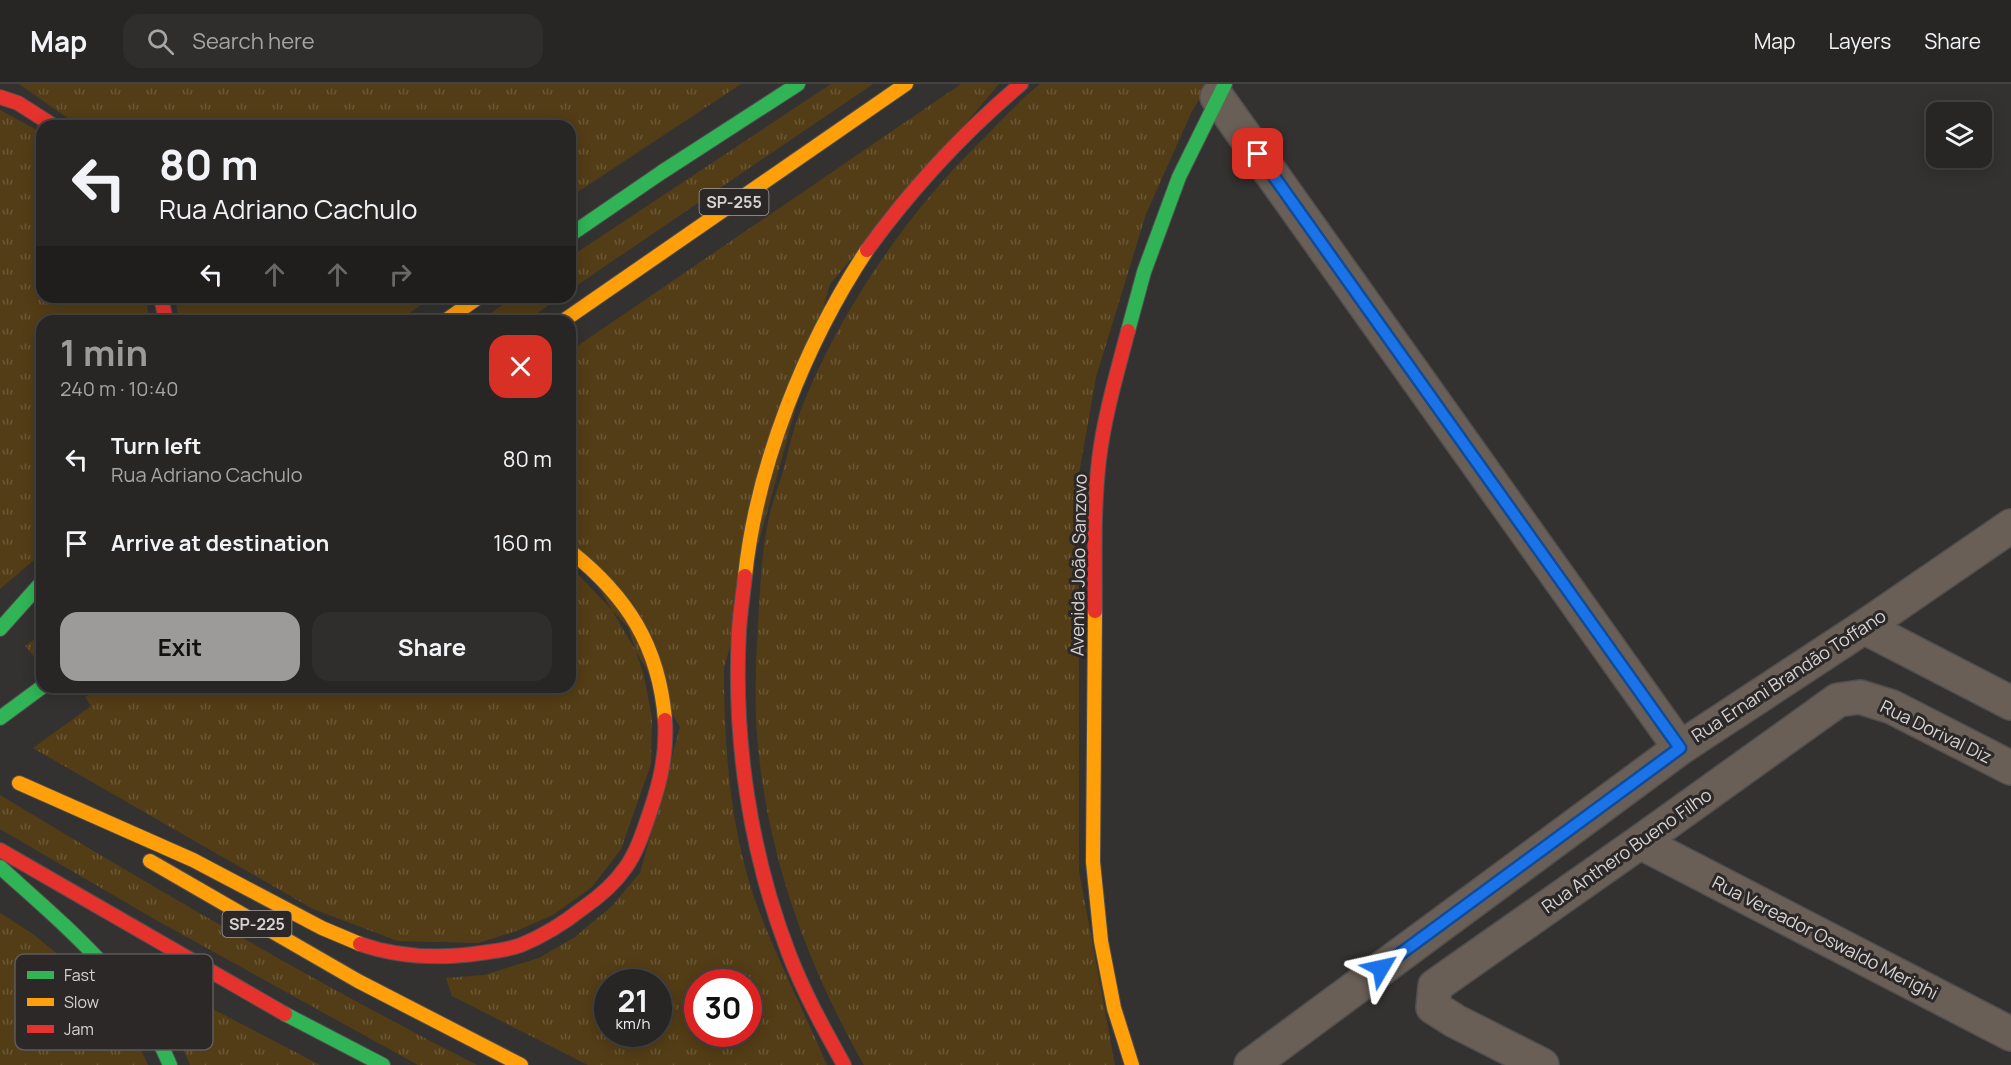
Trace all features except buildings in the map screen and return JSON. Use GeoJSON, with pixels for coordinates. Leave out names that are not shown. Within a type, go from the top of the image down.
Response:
{"type":"FeatureCollection","features":[{"type":"Feature","properties":{"kind":"main road"},"geometry":{"type":"LineString","coordinates":[[576,230],[798,84]]}},
{"type":"Feature","properties":{"kind":"main road","name":"SP-255"},"geometry":{"type":"LineString","coordinates":[[572,315],[906,84]]}},
{"type":"Feature","properties":{"kind":"main road"},"geometry":{"type":"LineString","coordinates":[[844,1065],[815,1013],[783,939],[762,870],[745,789],[738,719],[738,652],[743,580],[756,508],[775,439],[801,371],[833,308],[874,240],[925,178],[985,114],[1021,84]]}},
{"type":"Feature","properties":{"kind":"main road","name":"Avenida João Sanzovo"},"geometry":{"type":"LineString","coordinates":[[1132,1065],[1114,1008],[1101,942],[1093,862],[1095,529],[1099,459],[1116,375],[1144,272],[1179,177],[1221,90]]}},
{"type":"Feature","properties":{"kind":"main road"},"geometry":{"type":"LineString","coordinates":[[0,97],[18,103],[45,120]]}},
{"type":"Feature","properties":{"kind":"main road"},"geometry":{"type":"LineString","coordinates":[[454,315],[470,303]]}},
{"type":"Feature","properties":{"kind":"main road"},"geometry":{"type":"LineString","coordinates":[[117,842],[14,780],[218,872],[342,938],[392,954],[434,958],[517,946],[561,924],[599,897],[624,870],[642,833],[656,794],[666,754],[665,711],[658,670],[641,630],[624,603],[593,567],[576,555]]}},
{"type":"Feature","properties":{"kind":"main road"},"geometry":{"type":"LineString","coordinates":[[0,631],[36,589]]}},
{"type":"Feature","properties":{"kind":"main road"},"geometry":{"type":"LineString","coordinates":[[0,631],[36,608]]}},
{"type":"Feature","properties":{"kind":"main road"},"geometry":{"type":"LineString","coordinates":[[0,718],[36,691]]}},
{"type":"Feature","properties":{"kind":"main road"},"geometry":{"type":"LineString","coordinates":[[0,850],[181,954]]}},
{"type":"Feature","properties":{"kind":"main road","name":"SP-225"},"geometry":{"type":"LineString","coordinates":[[137,853],[358,981],[521,1065]]}},
{"type":"Feature","properties":{"kind":"main road"},"geometry":{"type":"LineString","coordinates":[[0,867],[92,954]]}},
{"type":"Feature","properties":{"kind":"main road"},"geometry":{"type":"LineString","coordinates":[[213,972],[280,1011],[383,1065]]}},
{"type":"Feature","properties":{"kind":"main road"},"geometry":{"type":"LineString","coordinates":[[164,1050],[171,1065]]}},
{"type":"Feature","properties":{"kind":"street"},"geometry":{"type":"LineString","coordinates":[[1221,90],[1680,748]]}},
{"type":"Feature","properties":{"kind":"street","name":"Rua Ernani Brandão Toffano"},"geometry":{"type":"LineString","coordinates":[[1251,1065],[1680,748],[1864,627],[2011,525]]}},
{"type":"Feature","properties":{"kind":"street"},"geometry":{"type":"LineString","coordinates":[[1864,627],[2011,703]]}},
{"type":"Feature","properties":{"kind":"street","name":"Rua Dorival Diz"},"geometry":{"type":"LineString","coordinates":[[1860,698],[1892,707],[2011,768]]}},
{"type":"Feature","properties":{"kind":"street","name":"Rua Anthero Bueno Filho"},"geometry":{"type":"LineString","coordinates":[[1542,1065],[1455,1021],[1433,1007],[1436,986],[1838,700],[1860,698]]}},
{"type":"Feature","properties":{"kind":"street","name":"Rua Vereador Oswaldo Merighi"},"geometry":{"type":"LineString","coordinates":[[1640,842],[2011,1034]]}},
{"type":"Feature","properties":{"kind":"green space"},"geometry":{"type":"Polygon","coordinates":[[[19,84],[741,84],[576,193],[576,120],[70,120],[19,84]]]}},
{"type":"Feature","properties":{"kind":"green space"},"geometry":{"type":"Polygon","coordinates":[[[831,84],[873,84],[576,286],[576,253],[831,84]]]}},
{"type":"Feature","properties":{"kind":"green space"},"geometry":{"type":"Polygon","coordinates":[[[961,84],[999,84],[830,284],[724,668],[727,760],[741,852],[759,911],[827,1065],[588,1065],[452,996],[446,978],[484,975],[539,958],[575,937],[612,906],[640,873],[680,727],[576,548],[576,347],[961,84]]]}},
{"type":"Feature","properties":{"kind":"green space"},"geometry":{"type":"Polygon","coordinates":[[[1040,84],[1208,84],[1192,111],[1146,214],[1096,377],[1079,474],[1079,871],[1115,1065],[864,1065],[842,1025],[805,941],[777,854],[767,809],[756,718],[760,587],[766,535],[771,510],[800,412],[815,376],[853,304],[899,236],[950,173],[1015,106],[1040,84]]]}},
{"type":"Feature","properties":{"kind":"green space"},"geometry":{"type":"Polygon","coordinates":[[[0,110],[36,130],[36,303],[147,303],[148,315],[36,315],[36,558],[0,589],[0,110]]]}},
{"type":"Feature","properties":{"kind":"green space"},"geometry":{"type":"Polygon","coordinates":[[[176,303],[424,303],[406,315],[178,315],[176,303]]]}},
{"type":"Feature","properties":{"kind":"green space"},"geometry":{"type":"Polygon","coordinates":[[[506,303],[552,303],[534,315],[488,315],[506,303]]]}},
{"type":"Feature","properties":{"kind":"green space"},"geometry":{"type":"Polygon","coordinates":[[[576,572],[628,627],[644,676],[652,718],[651,764],[621,849],[592,887],[553,915],[516,931],[478,943],[398,941],[313,909],[33,748],[91,706],[85,697],[92,693],[576,693],[576,572]]]}},
{"type":"Feature","properties":{"kind":"green space"},"geometry":{"type":"Polygon","coordinates":[[[36,638],[36,659],[25,646],[36,638]]]}},
{"type":"Feature","properties":{"kind":"green space"},"geometry":{"type":"Polygon","coordinates":[[[0,795],[236,934],[477,1065],[418,1065],[156,920],[0,829],[0,795]]]}},
{"type":"Feature","properties":{"kind":"green space"},"geometry":{"type":"Polygon","coordinates":[[[0,913],[33,934],[57,954],[15,954],[15,1050],[141,1050],[148,1065],[0,1065],[0,913]]]}},
{"type":"Feature","properties":{"kind":"green space"},"geometry":{"type":"Polygon","coordinates":[[[213,1009],[320,1065],[190,1065],[183,1050],[213,1050],[213,1009]]]}},
{"type":"Feature","properties":{"kind":"traffic: fast"},"geometry":{"type":"LineString","coordinates":[[576,231],[798,84]]}},
{"type":"Feature","properties":{"kind":"traffic: fast"},"geometry":{"type":"LineString","coordinates":[[1128,331],[1144,272],[1179,177],[1225,84]]}},
{"type":"Feature","properties":{"kind":"traffic: fast"},"geometry":{"type":"LineString","coordinates":[[0,629],[36,589]]}},
{"type":"Feature","properties":{"kind":"traffic: fast"},"geometry":{"type":"LineString","coordinates":[[0,718],[36,691]]}},
{"type":"Feature","properties":{"kind":"traffic: fast"},"geometry":{"type":"LineString","coordinates":[[0,867],[93,954]]}},
{"type":"Feature","properties":{"kind":"traffic: fast"},"geometry":{"type":"LineString","coordinates":[[285,1014],[383,1065]]}},
{"type":"Feature","properties":{"kind":"traffic: fast"},"geometry":{"type":"LineString","coordinates":[[163,1050],[170,1065]]}},
{"type":"Feature","properties":{"kind":"traffic: slow"},"geometry":{"type":"LineString","coordinates":[[572,315],[906,84]]}},
{"type":"Feature","properties":{"kind":"traffic: slow"},"geometry":{"type":"LineString","coordinates":[[745,576],[760,491],[787,406],[823,325],[867,250]]}},
{"type":"Feature","properties":{"kind":"traffic: slow"},"geometry":{"type":"LineString","coordinates":[[454,315],[470,303]]}},
{"type":"Feature","properties":{"kind":"traffic: slow"},"geometry":{"type":"LineString","coordinates":[[576,556],[608,586],[637,625],[656,669],[665,720]]}},
{"type":"Feature","properties":{"kind":"traffic: slow"},"geometry":{"type":"LineString","coordinates":[[1095,611],[1093,862],[1101,941],[1114,1008],[1132,1065]]}},
{"type":"Feature","properties":{"kind":"traffic: slow"},"geometry":{"type":"LineString","coordinates":[[19,783],[193,860],[322,928],[360,944]]}},
{"type":"Feature","properties":{"kind":"traffic: slow"},"geometry":{"type":"LineString","coordinates":[[150,861],[358,981],[521,1065]]}},
{"type":"Feature","properties":{"kind":"traffic: jam"},"geometry":{"type":"LineString","coordinates":[[867,250],[939,162],[1021,84]]}},
{"type":"Feature","properties":{"kind":"traffic: jam"},"geometry":{"type":"LineString","coordinates":[[0,97],[18,103],[45,120]]}},
{"type":"Feature","properties":{"kind":"traffic: jam"},"geometry":{"type":"LineString","coordinates":[[162,303],[165,315]]}},
{"type":"Feature","properties":{"kind":"traffic: jam"},"geometry":{"type":"LineString","coordinates":[[1095,611],[1095,517],[1099,460],[1107,411],[1128,331]]}},
{"type":"Feature","properties":{"kind":"traffic: jam"},"geometry":{"type":"LineString","coordinates":[[745,576],[739,631],[739,713],[742,754],[754,836],[775,916],[789,954],[808,997],[844,1065]]}},
{"type":"Feature","properties":{"kind":"traffic: jam"},"geometry":{"type":"LineString","coordinates":[[360,944],[375,949],[420,956],[450,956],[496,951],[516,947],[529,941],[576,914],[617,879],[637,846],[660,776],[665,743],[665,720]]}},
{"type":"Feature","properties":{"kind":"traffic: jam"},"geometry":{"type":"LineString","coordinates":[[0,850],[181,954]]}},
{"type":"Feature","properties":{"kind":"traffic: jam"},"geometry":{"type":"LineString","coordinates":[[213,973],[285,1014]]}},
{"type":"Feature","properties":{"kind":"route"},"geometry":{"type":"LineString","coordinates":[[1258,154],[1680,748],[1381,968]]}}]}
